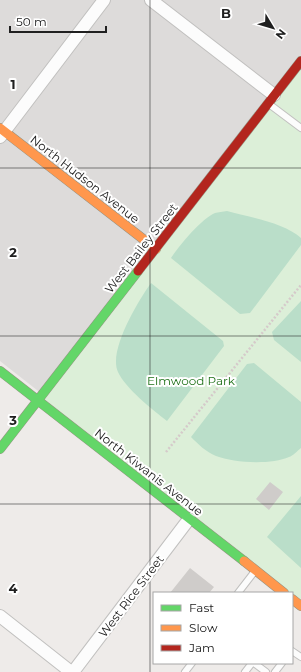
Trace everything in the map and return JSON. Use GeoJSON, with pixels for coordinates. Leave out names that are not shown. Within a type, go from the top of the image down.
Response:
{"type":"FeatureCollection","features":[{"type":"Feature","properties":{"kind":"street"},"geometry":{"type":"LineString","coordinates":[[1,132],[104,0]]}},
{"type":"Feature","properties":{"kind":"street"},"geometry":{"type":"LineString","coordinates":[[151,0],[271,99]]}},
{"type":"Feature","properties":{"kind":"street","name":"West Bailey Street"},"geometry":{"type":"LineString","coordinates":[[0,449],[301,61]]}},
{"type":"Feature","properties":{"kind":"street","name":"North Hudson Avenue"},"geometry":{"type":"LineString","coordinates":[[1,132],[156,249]]}},
{"type":"Feature","properties":{"kind":"street","name":"North Kiwanis Avenue"},"geometry":{"type":"LineString","coordinates":[[0,371],[283,592]]}},
{"type":"Feature","properties":{"kind":"street","name":"West Rice Street"},"geometry":{"type":"LineString","coordinates":[[72,672],[189,519]]}},
{"type":"Feature","properties":{"kind":"street"},"geometry":{"type":"LineString","coordinates":[[293,600],[301,606]]}},
{"type":"Feature","properties":{"kind":"street"},"geometry":{"type":"LineString","coordinates":[[0,616],[72,672]]}},
{"type":"Feature","properties":{"kind":"lane"},"geometry":{"type":"LineString","coordinates":[[271,99],[301,128]]}},
{"type":"Feature","properties":{"kind":"lane"},"geometry":{"type":"LineString","coordinates":[[239,592],[255,571]]}},
{"type":"Feature","properties":{"kind":"lane"},"geometry":{"type":"LineString","coordinates":[[185,672],[191,664]]}},
{"type":"Feature","properties":{"kind":"lane"},"geometry":{"type":"LineString","coordinates":[[245,672],[252,664]]}},
{"type":"Feature","properties":{"kind":"lane"},"geometry":{"type":"LineString","coordinates":[[254,664],[266,672]]}},
{"type":"Feature","properties":{"kind":"lane"},"geometry":{"type":"LineString","coordinates":[[275,672],[281,664]]}},
{"type":"Feature","properties":{"kind":"path"},"geometry":{"type":"LineString","coordinates":[[166,452],[301,285]]}},
{"type":"Feature","properties":{"kind":"shaded area"},"geometry":{"type":"Polygon","coordinates":[[[0,0],[301,0],[301,61],[42,394],[0,361],[0,0]]]}},
{"type":"Feature","properties":{"kind":"green space","name":"Elmwood Park"},"geometry":{"type":"Polygon","coordinates":[[[301,58],[301,606],[293,600],[293,592],[283,592],[38,400],[301,58]]]}},
{"type":"Feature","properties":{"kind":"green space"},"geometry":{"type":"Polygon","coordinates":[[[227,211],[276,224],[286,228],[301,238],[301,245],[250,313],[240,314],[171,258],[203,221],[215,213],[227,211]]]}},
{"type":"Feature","properties":{"kind":"green space"},"geometry":{"type":"Polygon","coordinates":[[[151,283],[223,341],[224,346],[167,421],[154,411],[127,385],[118,372],[116,363],[117,352],[126,326],[151,283]]]}},
{"type":"Feature","properties":{"kind":"green space"},"geometry":{"type":"Polygon","coordinates":[[[301,301],[301,362],[274,340],[272,332],[301,301]]]}},
{"type":"Feature","properties":{"kind":"green space"},"geometry":{"type":"Polygon","coordinates":[[[254,363],[301,402],[301,448],[294,455],[281,460],[242,462],[216,456],[199,445],[191,437],[247,364],[254,363]]]}},
{"type":"Feature","properties":{"kind":"green space"},"geometry":{"type":"Polygon","coordinates":[[[301,496],[301,568],[267,537],[301,496]]]}},
{"type":"Feature","properties":{"kind":"building"},"geometry":{"type":"Polygon","coordinates":[[[270,482],[283,492],[269,510],[256,499],[270,482]]]}},
{"type":"Feature","properties":{"kind":"building"},"geometry":{"type":"Polygon","coordinates":[[[190,568],[214,587],[210,592],[171,592],[190,568]]]}},
{"type":"Feature","properties":{"kind":"traffic: fast"},"geometry":{"type":"LineString","coordinates":[[0,449],[138,271]]}},
{"type":"Feature","properties":{"kind":"traffic: fast"},"geometry":{"type":"LineString","coordinates":[[0,371],[244,561]]}},
{"type":"Feature","properties":{"kind":"traffic: slow"},"geometry":{"type":"LineString","coordinates":[[0,128],[156,249]]}},
{"type":"Feature","properties":{"kind":"traffic: slow"},"geometry":{"type":"LineString","coordinates":[[244,561],[283,592]]}},
{"type":"Feature","properties":{"kind":"traffic: slow"},"geometry":{"type":"LineString","coordinates":[[293,600],[301,606]]}},
{"type":"Feature","properties":{"kind":"traffic: jam"},"geometry":{"type":"LineString","coordinates":[[138,271],[301,61]]}}]}
